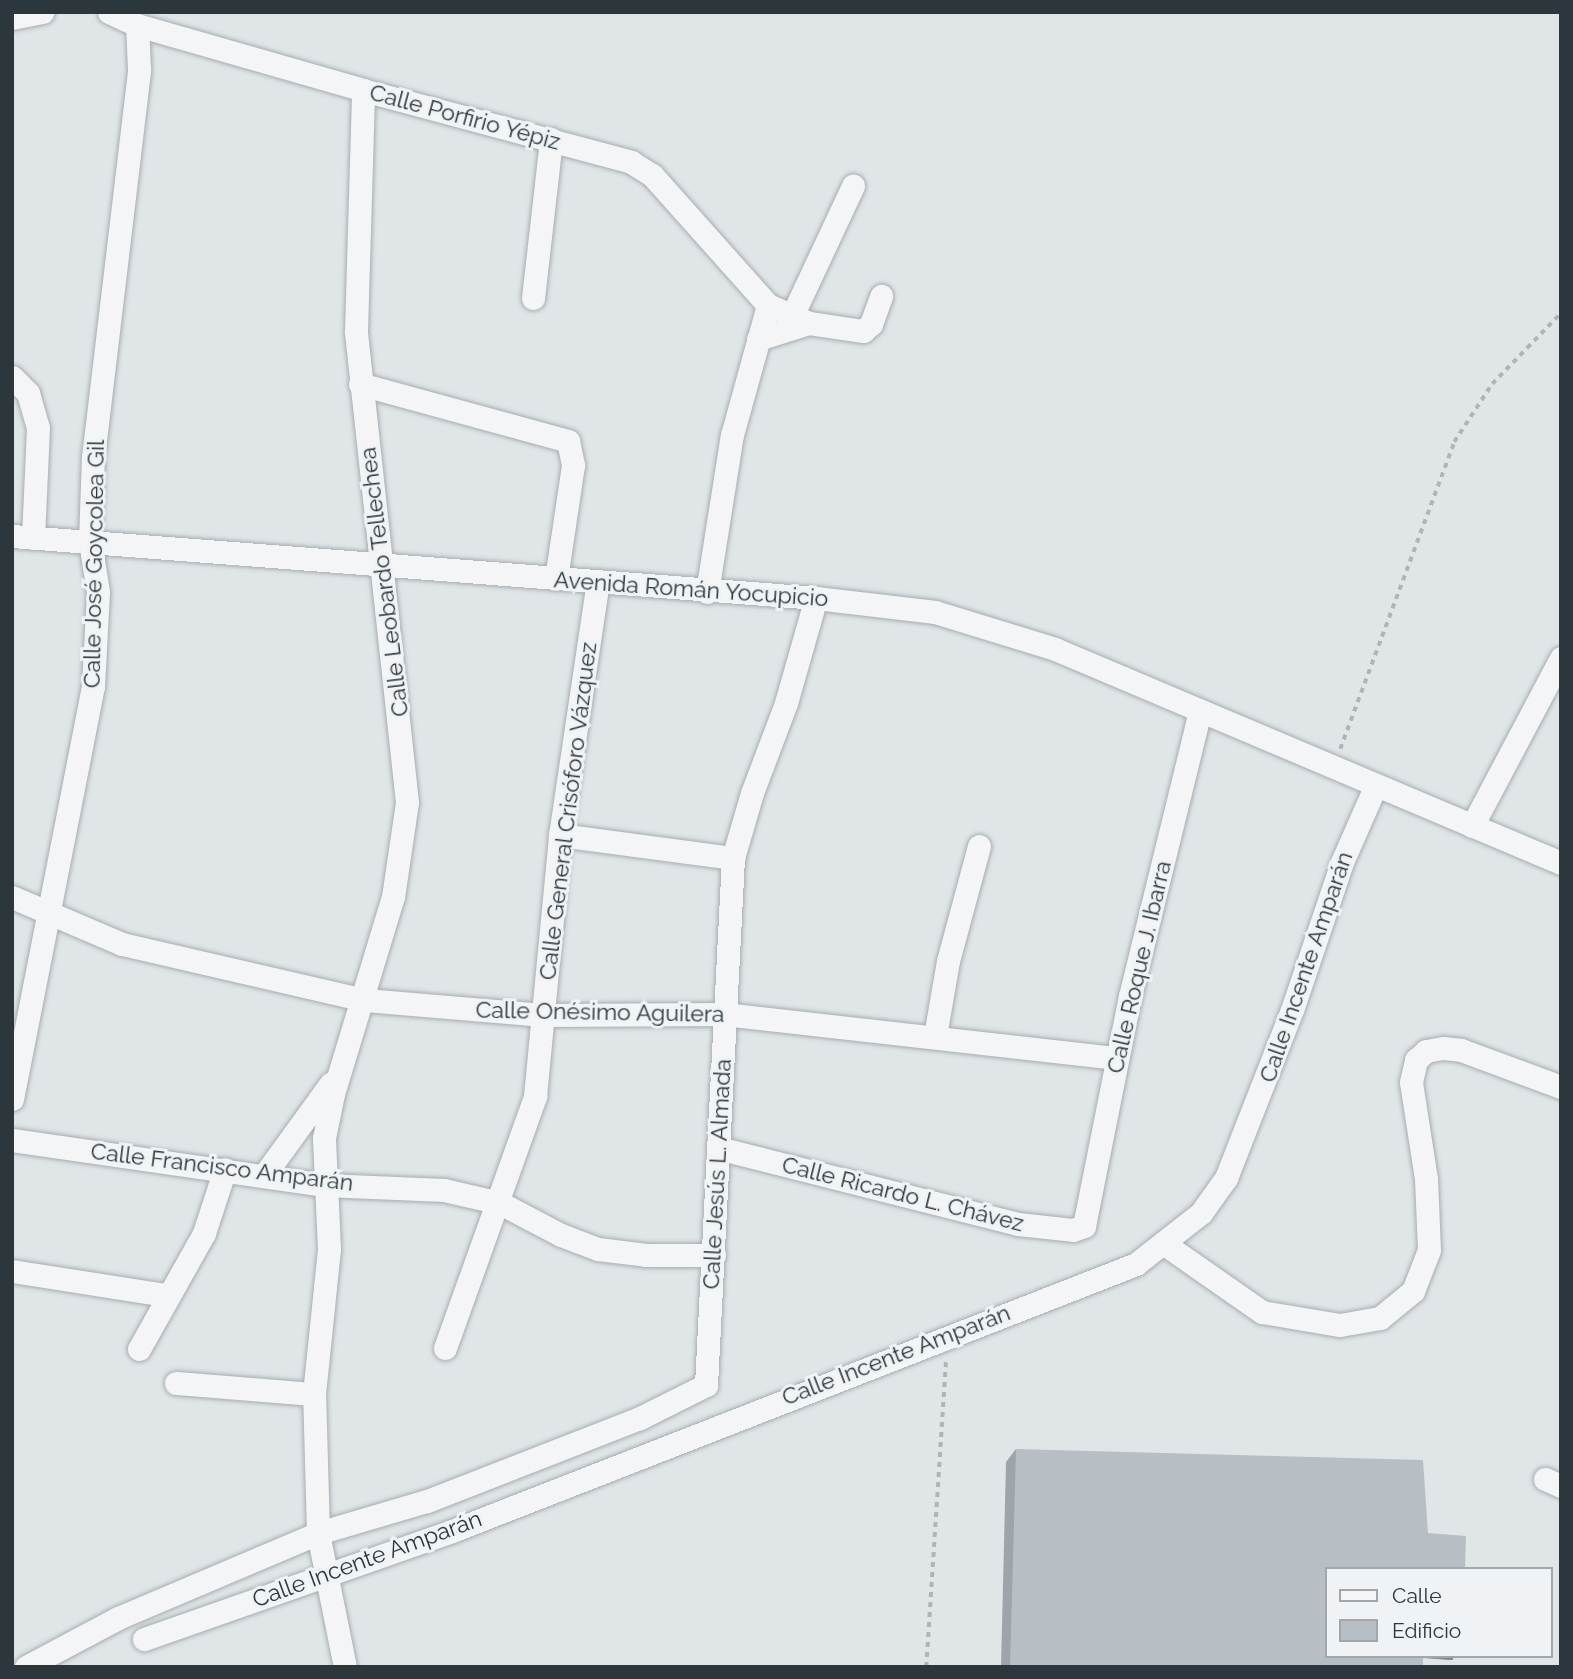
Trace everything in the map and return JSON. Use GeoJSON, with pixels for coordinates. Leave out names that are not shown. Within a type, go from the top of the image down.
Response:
{"type":"FeatureCollection","features":[{"type":"Feature","properties":{"kind":"street"},"geometry":{"type":"LineString","coordinates":[[12,18],[42,12]]}},
{"type":"Feature","properties":{"kind":"street","name":"Calle Porfirio Yépiz"},"geometry":{"type":"LineString","coordinates":[[110,12],[137,24],[363,90],[551,139],[641,167],[768,305]]}},
{"type":"Feature","properties":{"kind":"street","name":"Calle José Goycolea Gil"},"geometry":{"type":"LineString","coordinates":[[12,1099],[51,915],[93,687],[98,592],[90,541],[105,332],[139,69],[137,24]]}},
{"type":"Feature","properties":{"kind":"street","name":"Calle Leobardo Tellechea"},"geometry":{"type":"LineString","coordinates":[[345,1667],[321,1554],[314,1394],[328,1271],[324,1138],[342,1066],[365,1000],[397,878],[407,802],[360,384],[355,285],[363,90]]}},
{"type":"Feature","properties":{"kind":"street"},"geometry":{"type":"LineString","coordinates":[[533,299],[551,139]]}},
{"type":"Feature","properties":{"kind":"street"},"geometry":{"type":"LineString","coordinates":[[758,339],[800,319],[853,186]]}},
{"type":"Feature","properties":{"kind":"street"},"geometry":{"type":"LineString","coordinates":[[707,592],[732,435],[768,305],[800,319],[863,331],[871,324],[881,296]]}},
{"type":"Feature","properties":{"kind":"street"},"geometry":{"type":"LineString","coordinates":[[12,377],[28,393],[38,428],[23,537]]}},
{"type":"Feature","properties":{"kind":"street"},"geometry":{"type":"LineString","coordinates":[[360,384],[568,441],[573,465],[556,579]]}},
{"type":"Feature","properties":{"kind":"street","name":"Avenida Román Yocupicio"},"geometry":{"type":"LineString","coordinates":[[23,537],[707,592],[816,598],[935,612],[999,629],[1561,863]]}},
{"type":"Feature","properties":{"kind":"street","name":"Calle General Crisóforo Vázquez"},"geometry":{"type":"LineString","coordinates":[[444,1348],[500,1202],[535,1096],[560,835],[598,582]]}},
{"type":"Feature","properties":{"kind":"street","name":"Calle Jesús L. Almada"},"geometry":{"type":"LineString","coordinates":[[321,1554],[427,1501],[640,1418],[706,1385],[733,858],[751,793],[786,703],[816,598]]}},
{"type":"Feature","properties":{"kind":"street"},"geometry":{"type":"LineString","coordinates":[[1472,826],[1561,658]]}},
{"type":"Feature","properties":{"kind":"street","name":"Calle Roque J. Ibarra"},"geometry":{"type":"LineString","coordinates":[[1087,1223],[1117,1058],[1200,712]]}},
{"type":"Feature","properties":{"kind":"street","name":"Calle Incente Amparán"},"geometry":{"type":"LineString","coordinates":[[144,1639],[321,1554],[452,1531],[947,1335],[1136,1264],[1201,1213],[1226,1178],[1293,1010],[1342,862],[1372,784]]}},
{"type":"Feature","properties":{"kind":"street"},"geometry":{"type":"LineString","coordinates":[[560,835],[733,858]]}},
{"type":"Feature","properties":{"kind":"street"},"geometry":{"type":"LineString","coordinates":[[935,1036],[948,961],[979,846]]}},
{"type":"Feature","properties":{"kind":"street","name":"Calle Onésimo Aguilera"},"geometry":{"type":"LineString","coordinates":[[12,897],[122,944],[365,1000],[543,1015],[724,1014],[1117,1058]]}},
{"type":"Feature","properties":{"kind":"street"},"geometry":{"type":"LineString","coordinates":[[1163,1243],[1262,1312],[1328,1325],[1380,1318],[1400,1307],[1413,1291],[1429,1250],[1426,1180],[1411,1082],[1416,1060],[1426,1051],[1443,1048],[1461,1051],[1561,1087]]}},
{"type":"Feature","properties":{"kind":"street","name":"Calle Leobardo Tellechea"},"geometry":{"type":"LineString","coordinates":[[265,1174],[342,1066]]}},
{"type":"Feature","properties":{"kind":"street","name":"Calle Francisco Amparán"},"geometry":{"type":"LineString","coordinates":[[12,1140],[265,1174],[325,1185],[420,1187],[500,1202],[561,1235],[598,1249],[646,1255],[714,1255]]}},
{"type":"Feature","properties":{"kind":"street","name":"Calle Ricardo L. Chávez"},"geometry":{"type":"LineString","coordinates":[[718,1148],[1018,1224],[1073,1230],[1087,1223]]}},
{"type":"Feature","properties":{"kind":"street"},"geometry":{"type":"LineString","coordinates":[[139,1349],[166,1295],[204,1233],[225,1169]]}},
{"type":"Feature","properties":{"kind":"street"},"geometry":{"type":"LineString","coordinates":[[12,1272],[166,1295]]}},
{"type":"Feature","properties":{"kind":"street"},"geometry":{"type":"LineString","coordinates":[[176,1383],[314,1394]]}},
{"type":"Feature","properties":{"kind":"street"},"geometry":{"type":"LineString","coordinates":[[26,1667],[118,1618],[321,1554]]}},
{"type":"Feature","properties":{"kind":"path"},"geometry":{"type":"LineString","coordinates":[[1337,769],[1454,442],[1492,384],[1561,313]]}},
{"type":"Feature","properties":{"kind":"path"},"geometry":{"type":"LineString","coordinates":[[926,1667],[947,1335]]}},
{"type":"Feature","properties":{"kind":"building"},"geometry":{"type":"Polygon","coordinates":[[[1016,1449],[1423,1460],[1428,1533],[1466,1536],[1465,1567],[1324,1567],[1324,1658],[1423,1658],[1423,1667],[1010,1667],[1016,1449]]]}}]}
